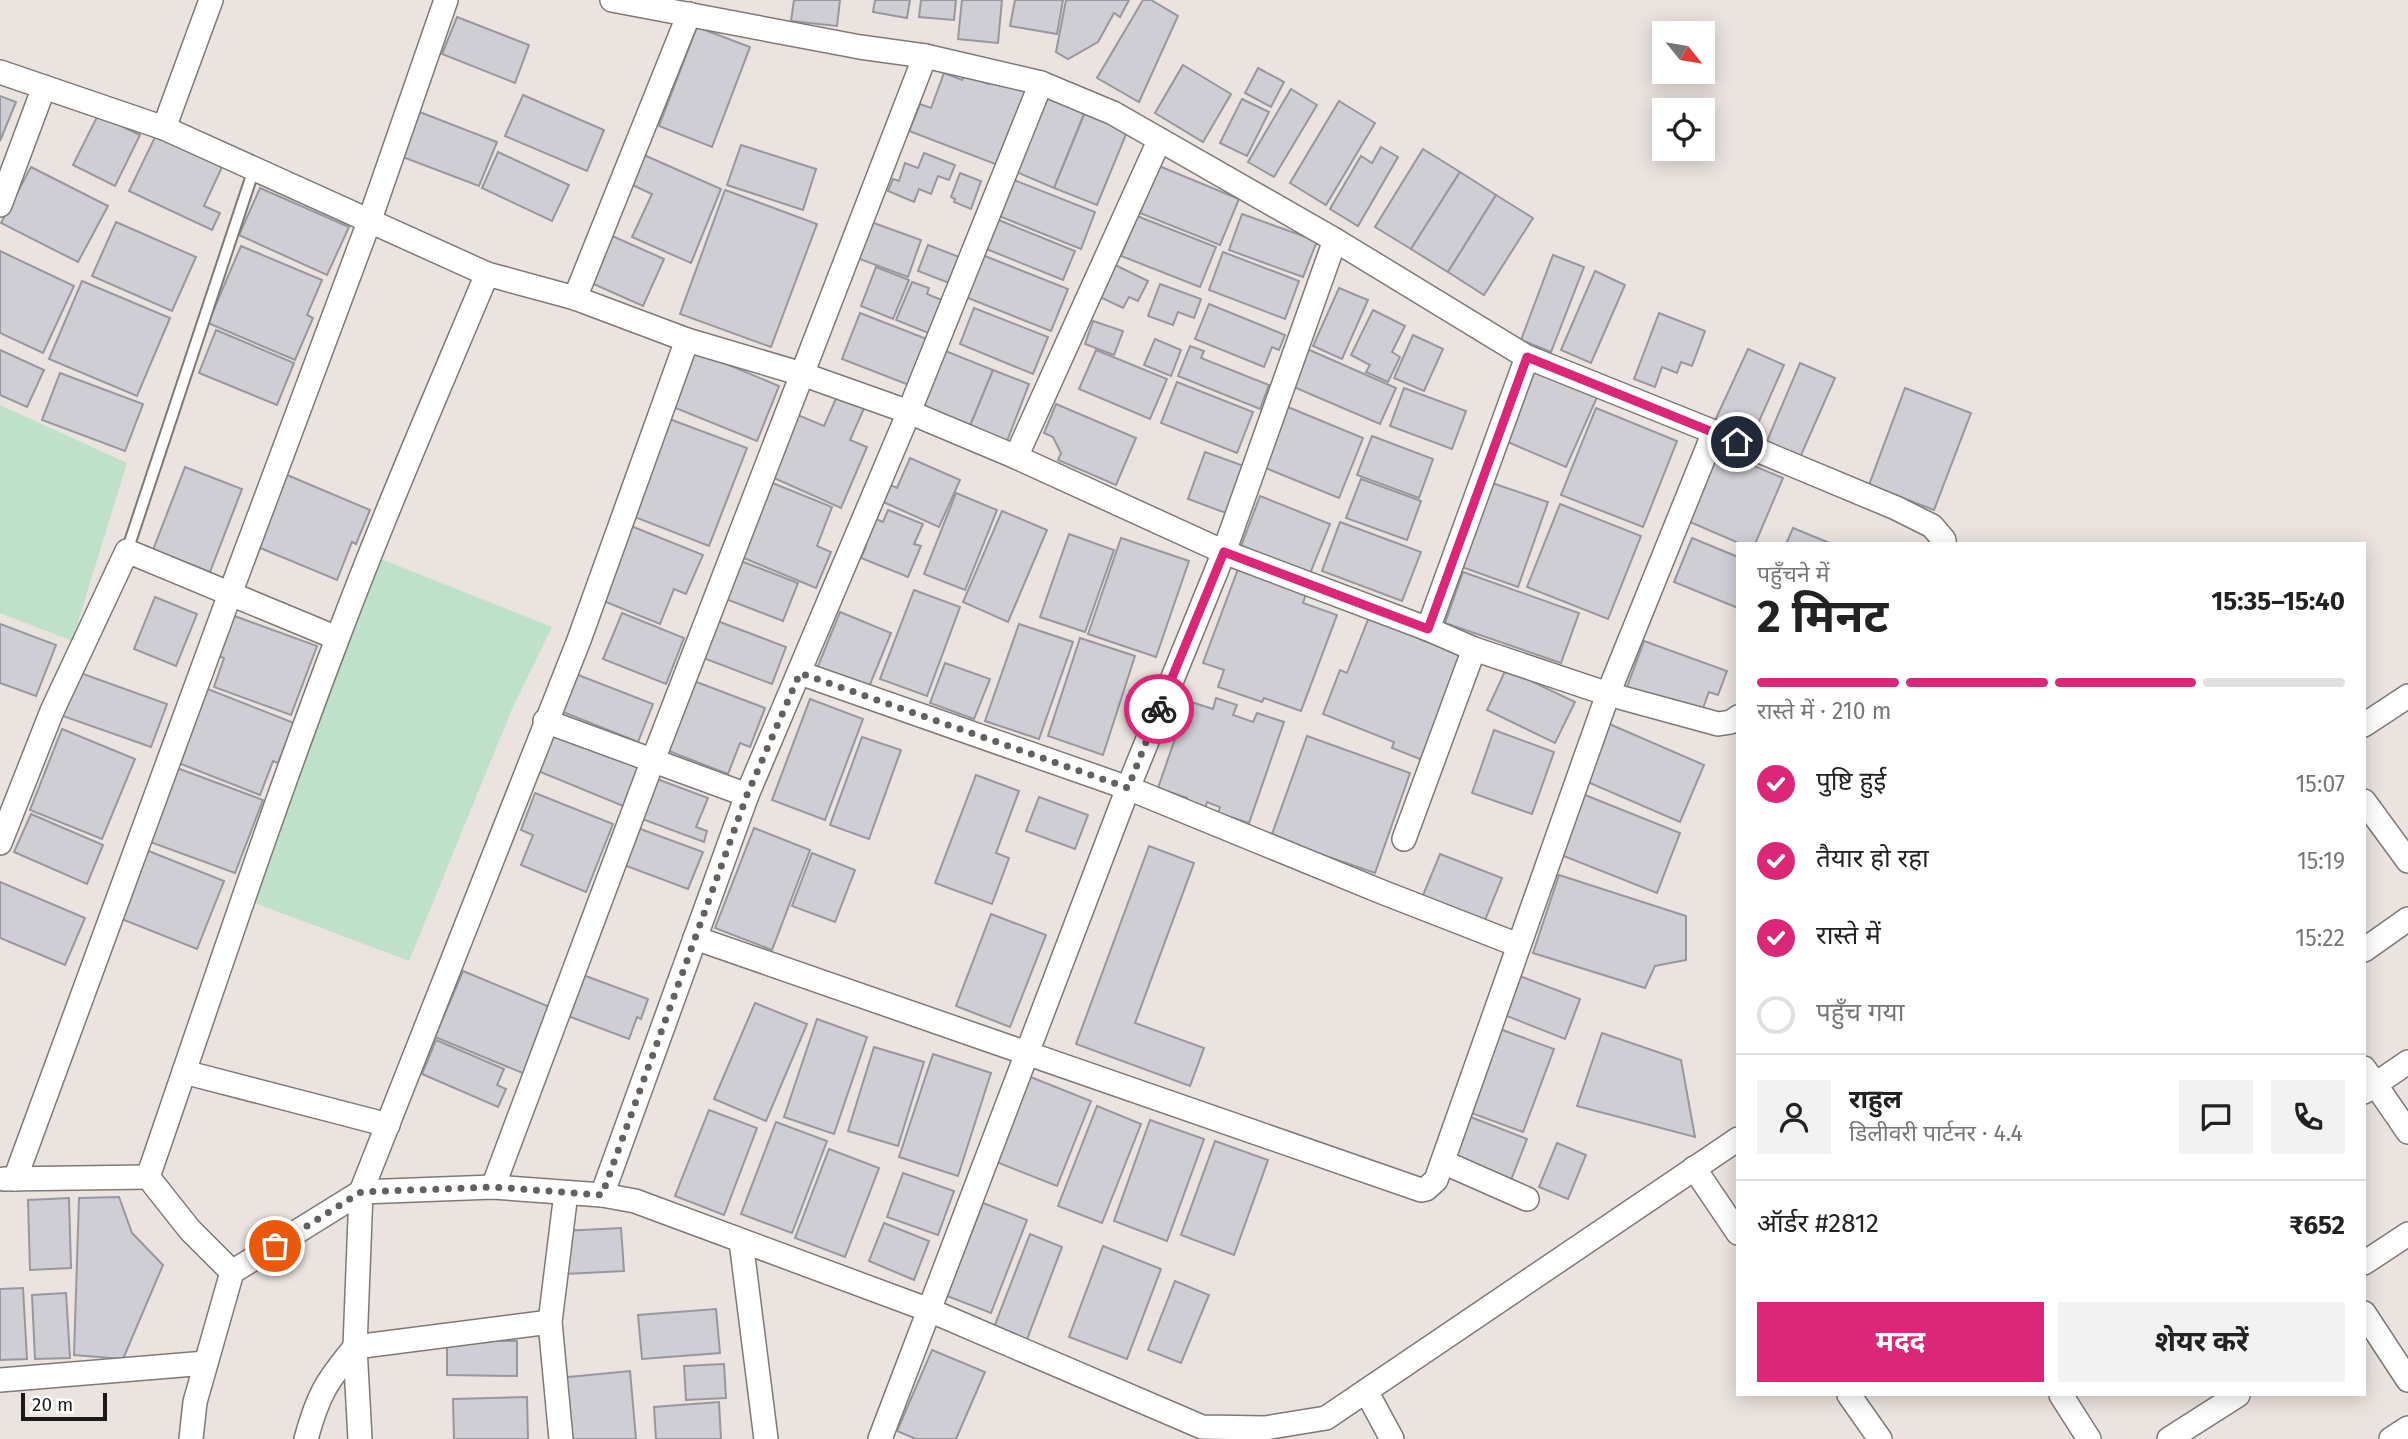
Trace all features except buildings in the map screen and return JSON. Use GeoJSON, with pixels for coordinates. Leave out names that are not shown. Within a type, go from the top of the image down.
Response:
{"type":"FeatureCollection","features":[{"type":"Feature","properties":{"kind":"street"},"geometry":{"type":"LineString","coordinates":[[164,128],[211,0]]}},
{"type":"Feature","properties":{"kind":"street"},"geometry":{"type":"LineString","coordinates":[[148,1177],[8,1179],[369,222],[446,0]]}},
{"type":"Feature","properties":{"kind":"street"},"geometry":{"type":"LineString","coordinates":[[612,0],[860,47],[925,56],[1041,83],[1113,113],[1335,240],[1527,357],[1896,508],[1932,526],[1944,542]]}},
{"type":"Feature","properties":{"kind":"street"},"geometry":{"type":"LineString","coordinates":[[575,298],[689,14]]}},
{"type":"Feature","properties":{"kind":"street"},"geometry":{"type":"LineString","coordinates":[[493,1187],[653,760],[925,56]]}},
{"type":"Feature","properties":{"kind":"street"},"geometry":{"type":"LineString","coordinates":[[0,72],[164,128],[487,274],[575,298],[687,340],[802,374],[909,412],[1016,457],[1224,552],[1474,649],[1608,694],[1718,724],[1736,718]]}},
{"type":"Feature","properties":{"kind":"street"},"geometry":{"type":"LineString","coordinates":[[602,1195],[747,795],[909,412],[1041,83]]}},
{"type":"Feature","properties":{"kind":"street"},"geometry":{"type":"LineString","coordinates":[[0,205],[44,87]]}},
{"type":"Feature","properties":{"kind":"street"},"geometry":{"type":"LineString","coordinates":[[1016,457],[1160,141]]}},
{"type":"Feature","properties":{"kind":"street"},"geometry":{"type":"LineString","coordinates":[[880,1439],[1128,788],[1224,552],[1335,240]]}},
{"type":"Feature","properties":{"kind":"street"},"geometry":{"type":"LineString","coordinates":[[148,1177],[243,897],[337,638],[487,274]]}},
{"type":"Feature","properties":{"kind":"street"},"geometry":{"type":"LineString","coordinates":[[360,1439],[355,1347],[361,1192],[579,640],[687,340]]}},
{"type":"Feature","properties":{"kind":"street"},"geometry":{"type":"LineString","coordinates":[[1428,629],[1527,357]]}},
{"type":"Feature","properties":{"kind":"street"},"geometry":{"type":"LineString","coordinates":[[695,938],[1421,1190],[1426,1189],[1436,1180],[1443,1162],[1608,694],[1714,432]]}},
{"type":"Feature","properties":{"kind":"street"},"geometry":{"type":"LineString","coordinates":[[0,843],[52,711],[127,551],[337,638]]}},
{"type":"Feature","properties":{"kind":"street"},"geometry":{"type":"LineString","coordinates":[[1404,839],[1474,649]]}},
{"type":"Feature","properties":{"kind":"street"},"geometry":{"type":"LineString","coordinates":[[800,673],[1128,788],[1518,945]]}},
{"type":"Feature","properties":{"kind":"street"},"geometry":{"type":"LineString","coordinates":[[2366,724],[2408,696]]}},
{"type":"Feature","properties":{"kind":"street"},"geometry":{"type":"LineString","coordinates":[[545,721],[747,795]]}},
{"type":"Feature","properties":{"kind":"street"},"geometry":{"type":"LineString","coordinates":[[2366,804],[2408,861]]}},
{"type":"Feature","properties":{"kind":"street"},"geometry":{"type":"LineString","coordinates":[[2366,949],[2408,919]]}},
{"type":"Feature","properties":{"kind":"street"},"geometry":{"type":"LineString","coordinates":[[2408,1062],[2368,1081],[2408,1132]]}},
{"type":"Feature","properties":{"kind":"street"},"geometry":{"type":"LineString","coordinates":[[184,1072],[388,1125]]}},
{"type":"Feature","properties":{"kind":"street"},"geometry":{"type":"LineString","coordinates":[[191,1439],[195,1402],[232,1272],[361,1192],[493,1187],[602,1195],[635,1201],[929,1310],[1202,1427],[1265,1428],[1326,1418],[1736,1140]]}},
{"type":"Feature","properties":{"kind":"street"},"geometry":{"type":"LineString","coordinates":[[1443,1162],[1527,1199]]}},
{"type":"Feature","properties":{"kind":"street"},"geometry":{"type":"LineString","coordinates":[[1694,1168],[1736,1230]]}},
{"type":"Feature","properties":{"kind":"street"},"geometry":{"type":"LineString","coordinates":[[148,1177],[190,1230],[232,1272]]}},
{"type":"Feature","properties":{"kind":"street"},"geometry":{"type":"LineString","coordinates":[[561,1439],[550,1322],[566,1193]]}},
{"type":"Feature","properties":{"kind":"street"},"geometry":{"type":"LineString","coordinates":[[2366,1262],[2408,1234]]}},
{"type":"Feature","properties":{"kind":"street"},"geometry":{"type":"LineString","coordinates":[[741,1241],[766,1439]]}},
{"type":"Feature","properties":{"kind":"street"},"geometry":{"type":"LineString","coordinates":[[2366,1315],[2408,1380]]}},
{"type":"Feature","properties":{"kind":"street"},"geometry":{"type":"LineString","coordinates":[[306,1439],[317,1402],[328,1380],[355,1347],[550,1322]]}},
{"type":"Feature","properties":{"kind":"street"},"geometry":{"type":"LineString","coordinates":[[0,1380],[206,1363]]}},
{"type":"Feature","properties":{"kind":"street"},"geometry":{"type":"LineString","coordinates":[[1366,1391],[1392,1439]]}},
{"type":"Feature","properties":{"kind":"street"},"geometry":{"type":"LineString","coordinates":[[1850,1396],[1880,1439]]}},
{"type":"Feature","properties":{"kind":"street"},"geometry":{"type":"LineString","coordinates":[[2062,1396],[2089,1439]]}},
{"type":"Feature","properties":{"kind":"street"},"geometry":{"type":"LineString","coordinates":[[2169,1439],[2236,1396]]}},
{"type":"Feature","properties":{"kind":"street"},"geometry":{"type":"LineString","coordinates":[[2391,1439],[2408,1428]]}},
{"type":"Feature","properties":{"kind":"lane"},"geometry":{"type":"LineString","coordinates":[[127,551],[254,169]]}},
{"type":"Feature","properties":{"kind":"green space"},"geometry":{"type":"Polygon","coordinates":[[[0,405],[127,463],[72,641],[0,613],[0,405]]]}},
{"type":"Feature","properties":{"kind":"green space"},"geometry":{"type":"Polygon","coordinates":[[[358,550],[552,627],[512,709],[409,961],[236,896],[331,637],[358,550]]]}},
{"type":"Feature","properties":{"kind":"way so far"},"geometry":{"type":"LineString","coordinates":[[275,1246],[361,1192],[493,1187],[602,1195],[747,795],[800,673],[1128,788],[1159,709]]}},
{"type":"Feature","properties":{"kind":"route"},"geometry":{"type":"LineString","coordinates":[[1159,709],[1224,552],[1428,629],[1527,357],[1737,442]]}}]}
